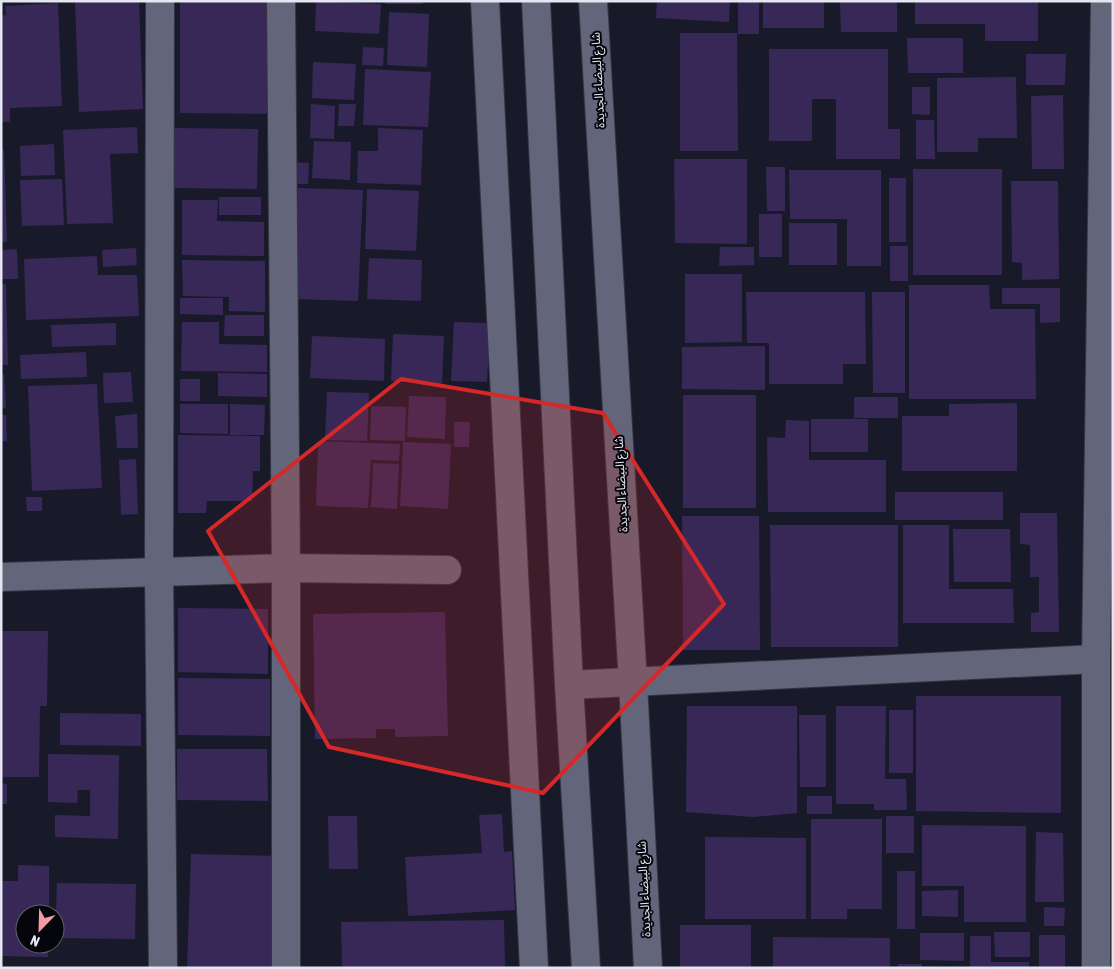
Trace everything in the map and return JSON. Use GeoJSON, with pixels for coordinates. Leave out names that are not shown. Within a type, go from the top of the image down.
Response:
{"type":"FeatureCollection","features":[{"type":"Feature","properties":{"kind":"street"},"geometry":{"type":"LineString","coordinates":[[160,1],[159,571],[164,968]]}},
{"type":"Feature","properties":{"kind":"street"},"geometry":{"type":"LineString","coordinates":[[281,1],[286,568],[286,968]]}},
{"type":"Feature","properties":{"kind":"street"},"geometry":{"type":"LineString","coordinates":[[485,1],[534,968]]}},
{"type":"Feature","properties":{"kind":"street"},"geometry":{"type":"LineString","coordinates":[[536,1],[569,685],[586,968]]}},
{"type":"Feature","properties":{"kind":"street","name":"شارع البيضاء الجديدة"},"geometry":{"type":"LineString","coordinates":[[593,1],[648,968]]}},
{"type":"Feature","properties":{"kind":"street"},"geometry":{"type":"LineString","coordinates":[[1096,968],[1096,659],[1108,105],[1105,1]]}},
{"type":"Feature","properties":{"kind":"street"},"geometry":{"type":"LineString","coordinates":[[1,577],[286,568],[447,570]]}},
{"type":"Feature","properties":{"kind":"street"},"geometry":{"type":"LineString","coordinates":[[569,685],[1096,659]]}},
{"type":"Feature","properties":{"kind":"highlighted area"},"geometry":{"type":"Polygon","coordinates":[[[401,379],[603,413],[724,604],[543,793],[329,747],[208,531],[401,379]]]}},
{"type":"Feature","properties":{"kind":"building"},"geometry":{"type":"Polygon","coordinates":[[[75,1],[139,1],[143,109],[79,112],[75,1]]]}},
{"type":"Feature","properties":{"kind":"building"},"geometry":{"type":"Polygon","coordinates":[[[180,1],[274,1],[273,114],[180,113],[180,1]]]}},
{"type":"Feature","properties":{"kind":"building"},"geometry":{"type":"Polygon","coordinates":[[[316,1],[381,4],[379,34],[315,31],[316,1]]]}},
{"type":"Feature","properties":{"kind":"building"},"geometry":{"type":"Polygon","coordinates":[[[385,1],[423,1],[423,4],[385,4],[385,1]]]}},
{"type":"Feature","properties":{"kind":"building"},"geometry":{"type":"Polygon","coordinates":[[[657,1],[730,1],[729,22],[656,18],[657,1]]]}},
{"type":"Feature","properties":{"kind":"building"},"geometry":{"type":"Polygon","coordinates":[[[738,1],[759,1],[759,34],[738,34],[738,1]]]}},
{"type":"Feature","properties":{"kind":"building"},"geometry":{"type":"Polygon","coordinates":[[[763,1],[824,1],[824,28],[763,28],[763,1]]]}},
{"type":"Feature","properties":{"kind":"building"},"geometry":{"type":"Polygon","coordinates":[[[840,1],[897,1],[897,32],[841,32],[840,1]]]}},
{"type":"Feature","properties":{"kind":"building"},"geometry":{"type":"Polygon","coordinates":[[[915,1],[1038,1],[1038,41],[985,41],[985,24],[915,24],[915,1]]]}},
{"type":"Feature","properties":{"kind":"building"},"geometry":{"type":"Polygon","coordinates":[[[58,3],[62,106],[10,108],[10,122],[1,122],[1,16],[6,15],[5,6],[58,3]]]}},
{"type":"Feature","properties":{"kind":"building"},"geometry":{"type":"Polygon","coordinates":[[[389,12],[429,14],[427,67],[387,65],[389,12]]]}},
{"type":"Feature","properties":{"kind":"building"},"geometry":{"type":"Polygon","coordinates":[[[680,33],[737,33],[738,151],[680,151],[680,33]]]}},
{"type":"Feature","properties":{"kind":"building"},"geometry":{"type":"Polygon","coordinates":[[[907,38],[963,38],[963,73],[908,73],[907,38]]]}},
{"type":"Feature","properties":{"kind":"building"},"geometry":{"type":"Polygon","coordinates":[[[363,47],[384,48],[383,66],[362,65],[363,47]]]}},
{"type":"Feature","properties":{"kind":"building"},"geometry":{"type":"Polygon","coordinates":[[[769,49],[888,49],[888,129],[900,129],[900,159],[836,159],[836,99],[812,99],[812,141],[769,141],[769,49]]]}},
{"type":"Feature","properties":{"kind":"building"},"geometry":{"type":"Polygon","coordinates":[[[1026,54],[1066,54],[1065,85],[1026,85],[1026,54]]]}},
{"type":"Feature","properties":{"kind":"building"},"geometry":{"type":"Polygon","coordinates":[[[313,62],[356,64],[354,100],[312,98],[313,62]]]}},
{"type":"Feature","properties":{"kind":"building"},"geometry":{"type":"Polygon","coordinates":[[[365,69],[431,72],[428,127],[363,125],[365,69]]]}},
{"type":"Feature","properties":{"kind":"building"},"geometry":{"type":"Polygon","coordinates":[[[1016,77],[1017,138],[978,138],[978,152],[937,152],[937,78],[1016,77]]]}},
{"type":"Feature","properties":{"kind":"building"},"geometry":{"type":"Polygon","coordinates":[[[912,87],[930,87],[930,115],[912,114],[912,87]]]}},
{"type":"Feature","properties":{"kind":"building"},"geometry":{"type":"Polygon","coordinates":[[[1063,95],[1064,169],[1032,169],[1031,96],[1063,95]]]}},
{"type":"Feature","properties":{"kind":"building"},"geometry":{"type":"Polygon","coordinates":[[[311,104],[335,106],[334,139],[310,138],[311,104]]]}},
{"type":"Feature","properties":{"kind":"building"},"geometry":{"type":"Polygon","coordinates":[[[339,104],[356,104],[354,126],[338,126],[339,104]]]}},
{"type":"Feature","properties":{"kind":"building"},"geometry":{"type":"Polygon","coordinates":[[[916,120],[934,120],[935,159],[916,159],[916,120]]]}},
{"type":"Feature","properties":{"kind":"building"},"geometry":{"type":"Polygon","coordinates":[[[137,127],[138,153],[110,154],[113,223],[67,224],[63,130],[137,127]]]}},
{"type":"Feature","properties":{"kind":"building"},"geometry":{"type":"Polygon","coordinates":[[[174,128],[258,129],[257,189],[174,188],[174,128]]]}},
{"type":"Feature","properties":{"kind":"building"},"geometry":{"type":"Polygon","coordinates":[[[378,128],[423,130],[421,185],[357,183],[358,151],[378,151],[378,128]]]}},
{"type":"Feature","properties":{"kind":"building"},"geometry":{"type":"Polygon","coordinates":[[[314,141],[351,142],[350,180],[312,178],[314,141]]]}},
{"type":"Feature","properties":{"kind":"building"},"geometry":{"type":"Polygon","coordinates":[[[54,144],[55,175],[21,176],[20,146],[54,144]]]}},
{"type":"Feature","properties":{"kind":"building"},"geometry":{"type":"Polygon","coordinates":[[[1,149],[4,149],[7,242],[1,242],[1,149]]]}},
{"type":"Feature","properties":{"kind":"building"},"geometry":{"type":"Polygon","coordinates":[[[674,159],[747,159],[747,244],[675,243],[674,159]]]}},
{"type":"Feature","properties":{"kind":"building"},"geometry":{"type":"Polygon","coordinates":[[[293,162],[309,163],[308,184],[292,184],[293,162]]]}},
{"type":"Feature","properties":{"kind":"building"},"geometry":{"type":"Polygon","coordinates":[[[766,167],[785,167],[785,211],[767,211],[766,167]]]}},
{"type":"Feature","properties":{"kind":"building"},"geometry":{"type":"Polygon","coordinates":[[[913,169],[1002,169],[1002,275],[913,275],[913,169]]]}},
{"type":"Feature","properties":{"kind":"building"},"geometry":{"type":"Polygon","coordinates":[[[789,170],[881,170],[881,266],[847,266],[847,219],[790,219],[789,170]]]}},
{"type":"Feature","properties":{"kind":"building"},"geometry":{"type":"Polygon","coordinates":[[[889,178],[906,178],[906,242],[889,242],[889,178]]]}},
{"type":"Feature","properties":{"kind":"building"},"geometry":{"type":"Polygon","coordinates":[[[62,179],[64,225],[22,226],[20,180],[62,179]]]}},
{"type":"Feature","properties":{"kind":"building"},"geometry":{"type":"Polygon","coordinates":[[[1011,181],[1058,181],[1059,279],[1022,280],[1022,263],[1012,262],[1011,181]]]}},
{"type":"Feature","properties":{"kind":"building"},"geometry":{"type":"Polygon","coordinates":[[[298,188],[363,190],[358,301],[293,299],[298,188]]]}},
{"type":"Feature","properties":{"kind":"building"},"geometry":{"type":"Polygon","coordinates":[[[367,189],[419,191],[416,251],[365,249],[367,189]]]}},
{"type":"Feature","properties":{"kind":"building"},"geometry":{"type":"Polygon","coordinates":[[[219,197],[261,197],[261,215],[219,215],[219,197]]]}},
{"type":"Feature","properties":{"kind":"building"},"geometry":{"type":"Polygon","coordinates":[[[182,200],[218,200],[217,221],[264,222],[264,256],[182,255],[182,200]]]}},
{"type":"Feature","properties":{"kind":"building"},"geometry":{"type":"Polygon","coordinates":[[[759,214],[782,214],[782,257],[759,257],[759,214]]]}},
{"type":"Feature","properties":{"kind":"building"},"geometry":{"type":"Polygon","coordinates":[[[789,223],[837,223],[837,265],[789,265],[789,223]]]}},
{"type":"Feature","properties":{"kind":"building"},"geometry":{"type":"Polygon","coordinates":[[[890,246],[908,246],[908,281],[890,281],[890,246]]]}},
{"type":"Feature","properties":{"kind":"building"},"geometry":{"type":"Polygon","coordinates":[[[720,247],[754,247],[754,265],[719,266],[720,247]]]}},
{"type":"Feature","properties":{"kind":"building"},"geometry":{"type":"Polygon","coordinates":[[[136,248],[137,265],[103,267],[102,250],[136,248]]]}},
{"type":"Feature","properties":{"kind":"building"},"geometry":{"type":"Polygon","coordinates":[[[17,249],[18,279],[1,279],[1,250],[17,249]]]}},
{"type":"Feature","properties":{"kind":"building"},"geometry":{"type":"Polygon","coordinates":[[[97,256],[98,275],[137,275],[139,316],[26,320],[24,259],[97,256]]]}},
{"type":"Feature","properties":{"kind":"building"},"geometry":{"type":"Polygon","coordinates":[[[369,258],[422,260],[421,301],[367,299],[369,258]]]}},
{"type":"Feature","properties":{"kind":"building"},"geometry":{"type":"Polygon","coordinates":[[[182,260],[265,261],[265,312],[229,311],[229,297],[183,296],[182,260]]]}},
{"type":"Feature","properties":{"kind":"building"},"geometry":{"type":"Polygon","coordinates":[[[685,274],[742,274],[742,342],[685,343],[685,274]]]}},
{"type":"Feature","properties":{"kind":"building"},"geometry":{"type":"Polygon","coordinates":[[[1,284],[6,284],[8,365],[1,365],[1,284]]]}},
{"type":"Feature","properties":{"kind":"building"},"geometry":{"type":"Polygon","coordinates":[[[909,285],[989,285],[990,309],[1035,309],[1036,399],[909,399],[909,285]]]}},
{"type":"Feature","properties":{"kind":"building"},"geometry":{"type":"Polygon","coordinates":[[[1002,288],[1060,288],[1060,322],[1040,323],[1040,304],[1002,304],[1002,288]]]}},
{"type":"Feature","properties":{"kind":"building"},"geometry":{"type":"Polygon","coordinates":[[[746,292],[865,292],[866,364],[843,364],[843,384],[769,384],[769,343],[747,343],[746,292]]]}},
{"type":"Feature","properties":{"kind":"building"},"geometry":{"type":"Polygon","coordinates":[[[872,292],[905,292],[905,393],[873,393],[872,292]]]}},
{"type":"Feature","properties":{"kind":"building"},"geometry":{"type":"Polygon","coordinates":[[[180,298],[223,298],[223,315],[180,314],[180,298]]]}},
{"type":"Feature","properties":{"kind":"building"},"geometry":{"type":"Polygon","coordinates":[[[225,315],[264,315],[264,336],[224,336],[225,315]]]}},
{"type":"Feature","properties":{"kind":"building"},"geometry":{"type":"Polygon","coordinates":[[[182,322],[219,322],[219,344],[267,345],[267,372],[181,371],[182,322]]]}},
{"type":"Feature","properties":{"kind":"building"},"geometry":{"type":"Polygon","coordinates":[[[454,322],[490,323],[487,382],[451,381],[454,322]]]}},
{"type":"Feature","properties":{"kind":"building"},"geometry":{"type":"Polygon","coordinates":[[[116,323],[116,345],[52,347],[51,325],[116,323]]]}},
{"type":"Feature","properties":{"kind":"building"},"geometry":{"type":"Polygon","coordinates":[[[393,334],[444,336],[442,384],[391,381],[393,334]]]}},
{"type":"Feature","properties":{"kind":"building"},"geometry":{"type":"Polygon","coordinates":[[[312,336],[385,339],[384,381],[310,378],[312,336]]]}},
{"type":"Feature","properties":{"kind":"building"},"geometry":{"type":"Polygon","coordinates":[[[765,346],[765,390],[682,389],[682,347],[765,346]]]}},
{"type":"Feature","properties":{"kind":"building"},"geometry":{"type":"Polygon","coordinates":[[[86,352],[87,377],[21,379],[20,355],[86,352]]]}},
{"type":"Feature","properties":{"kind":"building"},"geometry":{"type":"Polygon","coordinates":[[[131,372],[133,402],[104,403],[103,373],[131,372]]]}},
{"type":"Feature","properties":{"kind":"building"},"geometry":{"type":"Polygon","coordinates":[[[218,373],[267,374],[267,397],[218,396],[218,373]]]}},
{"type":"Feature","properties":{"kind":"building"},"geometry":{"type":"Polygon","coordinates":[[[1,374],[4,374],[6,408],[1,409],[1,374]]]}},
{"type":"Feature","properties":{"kind":"building"},"geometry":{"type":"Polygon","coordinates":[[[180,379],[200,379],[200,401],[180,401],[180,379]]]}},
{"type":"Feature","properties":{"kind":"building"},"geometry":{"type":"Polygon","coordinates":[[[97,384],[102,488],[32,491],[28,386],[97,384]]]}},
{"type":"Feature","properties":{"kind":"building"},"geometry":{"type":"Polygon","coordinates":[[[327,392],[369,393],[367,441],[325,440],[327,392]]]}},
{"type":"Feature","properties":{"kind":"building"},"geometry":{"type":"Polygon","coordinates":[[[683,395],[756,395],[756,508],[683,508],[683,395]]]}},
{"type":"Feature","properties":{"kind":"building"},"geometry":{"type":"Polygon","coordinates":[[[409,396],[446,397],[445,439],[407,437],[409,396]]]}},
{"type":"Feature","properties":{"kind":"building"},"geometry":{"type":"Polygon","coordinates":[[[854,397],[898,397],[898,418],[854,418],[854,397]]]}},
{"type":"Feature","properties":{"kind":"building"},"geometry":{"type":"Polygon","coordinates":[[[1017,403],[1017,471],[902,471],[902,416],[949,416],[949,404],[1017,403]]]}},
{"type":"Feature","properties":{"kind":"building"},"geometry":{"type":"Polygon","coordinates":[[[180,404],[228,404],[228,434],[180,433],[180,404]]]}},
{"type":"Feature","properties":{"kind":"building"},"geometry":{"type":"Polygon","coordinates":[[[230,404],[265,405],[264,435],[230,435],[230,404]]]}},
{"type":"Feature","properties":{"kind":"building"},"geometry":{"type":"Polygon","coordinates":[[[371,406],[406,407],[405,441],[370,440],[371,406]]]}},
{"type":"Feature","properties":{"kind":"building"},"geometry":{"type":"Polygon","coordinates":[[[137,414],[138,448],[117,448],[115,416],[137,414]]]}},
{"type":"Feature","properties":{"kind":"building"},"geometry":{"type":"Polygon","coordinates":[[[1,415],[6,415],[7,441],[1,441],[1,415]]]}},
{"type":"Feature","properties":{"kind":"building"},"geometry":{"type":"Polygon","coordinates":[[[811,419],[868,419],[868,452],[811,452],[811,419]]]}},
{"type":"Feature","properties":{"kind":"building"},"geometry":{"type":"Polygon","coordinates":[[[786,420],[809,421],[809,460],[886,460],[886,512],[768,512],[767,437],[785,438],[786,420]]]}},
{"type":"Feature","properties":{"kind":"building"},"geometry":{"type":"Polygon","coordinates":[[[454,422],[470,422],[469,447],[454,447],[454,422]]]}},
{"type":"Feature","properties":{"kind":"building"},"geometry":{"type":"Polygon","coordinates":[[[178,435],[260,436],[260,471],[253,471],[252,501],[207,501],[206,513],[178,513],[178,435]]]}},
{"type":"Feature","properties":{"kind":"building"},"geometry":{"type":"Polygon","coordinates":[[[318,441],[400,444],[399,461],[371,460],[368,508],[316,506],[318,441]]]}},
{"type":"Feature","properties":{"kind":"building"},"geometry":{"type":"Polygon","coordinates":[[[403,442],[451,444],[448,509],[400,506],[403,442]]]}},
{"type":"Feature","properties":{"kind":"building"},"geometry":{"type":"Polygon","coordinates":[[[136,459],[138,514],[121,515],[119,460],[136,459]]]}},
{"type":"Feature","properties":{"kind":"building"},"geometry":{"type":"Polygon","coordinates":[[[373,463],[399,464],[397,509],[371,507],[373,463]]]}},
{"type":"Feature","properties":{"kind":"building"},"geometry":{"type":"Polygon","coordinates":[[[895,492],[1003,492],[1003,520],[895,520],[895,492]]]}},
{"type":"Feature","properties":{"kind":"building"},"geometry":{"type":"Polygon","coordinates":[[[26,497],[42,497],[42,511],[27,511],[26,497]]]}},
{"type":"Feature","properties":{"kind":"building"},"geometry":{"type":"Polygon","coordinates":[[[1020,513],[1057,513],[1059,632],[1031,632],[1031,613],[1039,612],[1039,577],[1030,577],[1030,545],[1020,544],[1020,513]]]}},
{"type":"Feature","properties":{"kind":"building"},"geometry":{"type":"Polygon","coordinates":[[[682,516],[759,516],[760,650],[683,650],[682,516]]]}},
{"type":"Feature","properties":{"kind":"building"},"geometry":{"type":"Polygon","coordinates":[[[770,525],[898,525],[898,647],[771,647],[770,525]]]}},
{"type":"Feature","properties":{"kind":"building"},"geometry":{"type":"Polygon","coordinates":[[[903,525],[949,525],[949,589],[1013,589],[1014,623],[903,623],[903,525]]]}},
{"type":"Feature","properties":{"kind":"building"},"geometry":{"type":"Polygon","coordinates":[[[953,529],[1010,529],[1011,582],[954,582],[953,529]]]}},
{"type":"Feature","properties":{"kind":"building"},"geometry":{"type":"Polygon","coordinates":[[[178,608],[268,609],[268,674],[178,672],[178,608]]]}},
{"type":"Feature","properties":{"kind":"building"},"geometry":{"type":"Polygon","coordinates":[[[445,612],[448,736],[395,737],[395,729],[376,729],[376,738],[315,739],[313,614],[445,612]]]}},
{"type":"Feature","properties":{"kind":"building"},"geometry":{"type":"Polygon","coordinates":[[[1,631],[48,631],[47,706],[40,706],[39,777],[1,777],[1,631]]]}},
{"type":"Feature","properties":{"kind":"building"},"geometry":{"type":"Polygon","coordinates":[[[178,678],[270,679],[270,736],[178,735],[178,678]]]}},
{"type":"Feature","properties":{"kind":"building"},"geometry":{"type":"Polygon","coordinates":[[[916,696],[1061,696],[1061,813],[916,811],[916,696]]]}},
{"type":"Feature","properties":{"kind":"building"},"geometry":{"type":"Polygon","coordinates":[[[687,706],[797,706],[797,813],[753,817],[686,812],[687,706]]]}},
{"type":"Feature","properties":{"kind":"building"},"geometry":{"type":"Polygon","coordinates":[[[836,706],[886,706],[885,779],[906,779],[907,810],[874,810],[874,804],[836,804],[836,706]]]}},
{"type":"Feature","properties":{"kind":"building"},"geometry":{"type":"Polygon","coordinates":[[[889,710],[913,710],[913,773],[889,773],[889,710]]]}},
{"type":"Feature","properties":{"kind":"building"},"geometry":{"type":"Polygon","coordinates":[[[60,713],[141,714],[141,746],[60,745],[60,713]]]}},
{"type":"Feature","properties":{"kind":"building"},"geometry":{"type":"Polygon","coordinates":[[[799,715],[826,715],[826,787],[800,787],[799,715]]]}},
{"type":"Feature","properties":{"kind":"building"},"geometry":{"type":"Polygon","coordinates":[[[177,749],[267,749],[268,801],[177,800],[177,749]]]}},
{"type":"Feature","properties":{"kind":"building"},"geometry":{"type":"Polygon","coordinates":[[[48,754],[119,755],[118,839],[55,837],[55,815],[90,816],[90,790],[78,790],[77,803],[48,802],[48,754]]]}},
{"type":"Feature","properties":{"kind":"building"},"geometry":{"type":"Polygon","coordinates":[[[1,783],[7,784],[7,804],[1,804],[1,783]]]}},
{"type":"Feature","properties":{"kind":"building"},"geometry":{"type":"Polygon","coordinates":[[[807,796],[832,796],[832,814],[807,814],[807,796]]]}},
{"type":"Feature","properties":{"kind":"building"},"geometry":{"type":"Polygon","coordinates":[[[502,814],[504,852],[512,851],[515,910],[408,916],[405,857],[482,853],[479,815],[502,814]]]}},
{"type":"Feature","properties":{"kind":"building"},"geometry":{"type":"Polygon","coordinates":[[[328,816],[357,816],[358,869],[329,869],[328,816]]]}},
{"type":"Feature","properties":{"kind":"building"},"geometry":{"type":"Polygon","coordinates":[[[886,816],[914,816],[914,853],[886,853],[886,816]]]}},
{"type":"Feature","properties":{"kind":"building"},"geometry":{"type":"Polygon","coordinates":[[[811,819],[882,819],[882,909],[847,909],[847,919],[811,919],[811,819]]]}},
{"type":"Feature","properties":{"kind":"building"},"geometry":{"type":"Polygon","coordinates":[[[922,825],[1026,826],[1026,922],[964,922],[964,886],[922,886],[922,825]]]}},
{"type":"Feature","properties":{"kind":"building"},"geometry":{"type":"Polygon","coordinates":[[[1036,832],[1063,833],[1064,902],[1035,902],[1036,832]]]}},
{"type":"Feature","properties":{"kind":"building"},"geometry":{"type":"Polygon","coordinates":[[[705,837],[806,838],[806,919],[705,919],[705,837]]]}},
{"type":"Feature","properties":{"kind":"building"},"geometry":{"type":"Polygon","coordinates":[[[191,854],[282,856],[279,968],[187,968],[191,854]]]}},
{"type":"Feature","properties":{"kind":"building"},"geometry":{"type":"Polygon","coordinates":[[[18,865],[49,866],[49,904],[15,904],[15,954],[48,954],[48,957],[1,956],[1,881],[18,881],[18,865]]]}},
{"type":"Feature","properties":{"kind":"building"},"geometry":{"type":"Polygon","coordinates":[[[897,871],[915,871],[915,929],[897,929],[897,871]]]}},
{"type":"Feature","properties":{"kind":"building"},"geometry":{"type":"Polygon","coordinates":[[[57,883],[136,884],[135,939],[65,938],[65,904],[56,904],[57,883]]]}},
{"type":"Feature","properties":{"kind":"building"},"geometry":{"type":"Polygon","coordinates":[[[958,890],[958,917],[922,916],[922,891],[958,890]]]}},
{"type":"Feature","properties":{"kind":"building"},"geometry":{"type":"Polygon","coordinates":[[[1044,907],[1065,908],[1064,926],[1044,926],[1044,907]]]}},
{"type":"Feature","properties":{"kind":"building"},"geometry":{"type":"Polygon","coordinates":[[[504,920],[505,968],[342,968],[341,922],[504,920]]]}},
{"type":"Feature","properties":{"kind":"building"},"geometry":{"type":"Polygon","coordinates":[[[680,925],[751,925],[751,968],[680,968],[680,925]]]}},
{"type":"Feature","properties":{"kind":"building"},"geometry":{"type":"Polygon","coordinates":[[[994,932],[1030,932],[1030,957],[995,957],[994,932]]]}},
{"type":"Feature","properties":{"kind":"building"},"geometry":{"type":"Polygon","coordinates":[[[920,933],[964,933],[964,961],[920,960],[920,933]]]}},
{"type":"Feature","properties":{"kind":"building"},"geometry":{"type":"Polygon","coordinates":[[[1039,935],[1065,935],[1065,968],[1039,968],[1039,935]]]}},
{"type":"Feature","properties":{"kind":"building"},"geometry":{"type":"Polygon","coordinates":[[[970,936],[991,936],[991,962],[1029,962],[1029,968],[970,968],[970,936]]]}},
{"type":"Feature","properties":{"kind":"building"},"geometry":{"type":"Polygon","coordinates":[[[773,937],[890,938],[890,968],[773,968],[773,937]]]}},
{"type":"Feature","properties":{"kind":"building"},"geometry":{"type":"Polygon","coordinates":[[[898,964],[922,964],[922,968],[898,968],[898,964]]]}}]}
